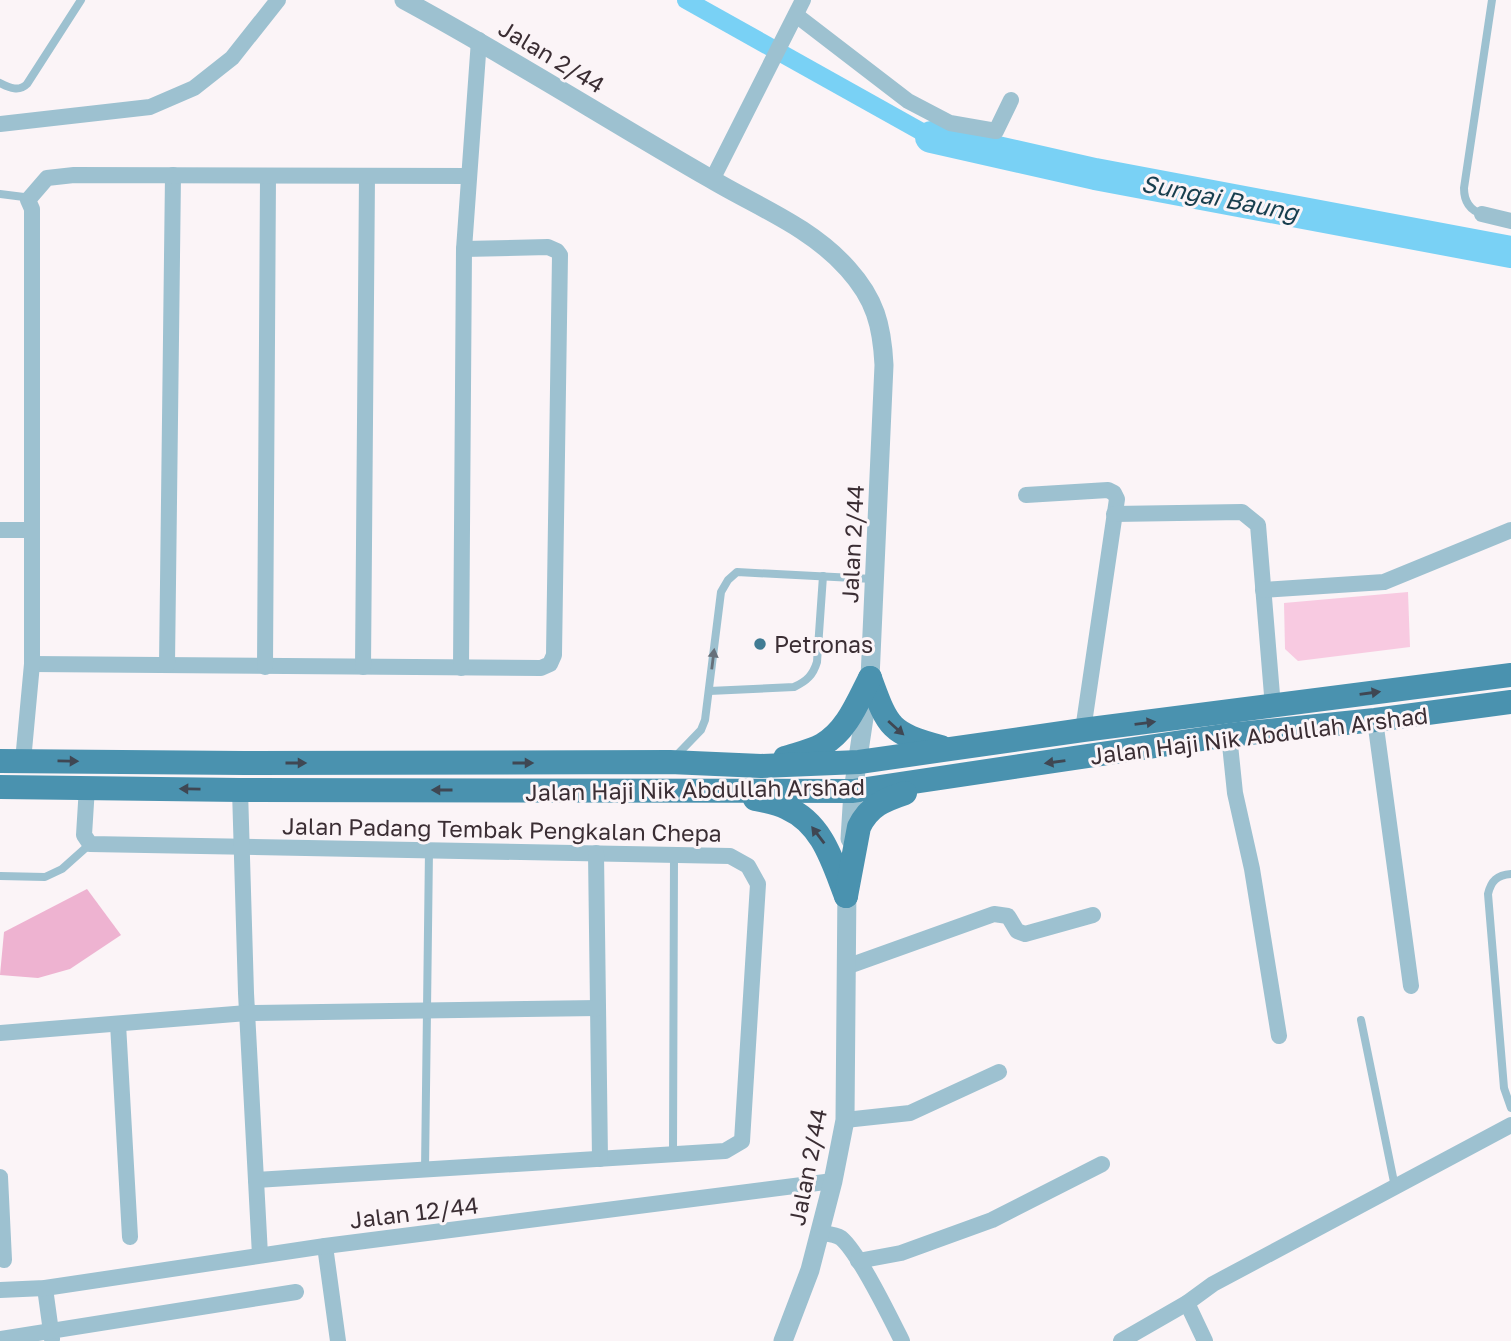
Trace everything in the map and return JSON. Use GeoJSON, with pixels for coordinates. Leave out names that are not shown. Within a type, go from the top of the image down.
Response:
{"type":"FeatureCollection","features":[{"type":"Feature","properties":{"kind":"main road","name":"Jalan Haji Nik Abdullah Arshad"},"geometry":{"type":"LineString","coordinates":[[11,761],[670,762],[761,766],[859,762],[1511,675]]}},
{"type":"Feature","properties":{"kind":"main road"},"geometry":{"type":"LineString","coordinates":[[870,678],[883,714],[899,733],[910,739],[949,749]]}},
{"type":"Feature","properties":{"kind":"main road"},"geometry":{"type":"LineString","coordinates":[[761,766],[822,744],[834,736],[850,716],[870,678]]}},
{"type":"Feature","properties":{"kind":"main road","name":"Jalan Haji Nik Abdullah Arshad"},"geometry":{"type":"LineString","coordinates":[[0,787],[240,790],[853,790],[1229,735],[1511,702]]}},
{"type":"Feature","properties":{"kind":"main road"},"geometry":{"type":"LineString","coordinates":[[846,896],[859,827],[872,808],[883,801],[956,776]]}},
{"type":"Feature","properties":{"kind":"main road"},"geometry":{"type":"LineString","coordinates":[[726,791],[786,807],[802,817],[824,842],[846,896]]}},
{"type":"Feature","properties":{"kind":"street"},"geometry":{"type":"LineString","coordinates":[[0,124],[150,107],[194,88],[232,58],[278,0]]}},
{"type":"Feature","properties":{"kind":"street","name":"Jalan 2/44"},"geometry":{"type":"LineString","coordinates":[[404,0],[479,40],[712,180],[810,235],[831,251],[867,293],[879,320],[884,365],[870,678],[853,790],[846,896],[845,1120],[834,1181],[810,1270],[783,1341]]}},
{"type":"Feature","properties":{"kind":"street"},"geometry":{"type":"LineString","coordinates":[[712,180],[803,0]]}},
{"type":"Feature","properties":{"kind":"street"},"geometry":{"type":"LineString","coordinates":[[796,15],[908,101],[950,123],[996,131],[1011,100]]}},
{"type":"Feature","properties":{"kind":"street"},"geometry":{"type":"LineString","coordinates":[[461,668],[464,249],[479,40]]}},
{"type":"Feature","properties":{"kind":"street"},"geometry":{"type":"LineString","coordinates":[[167,665],[173,175]]}},
{"type":"Feature","properties":{"kind":"street"},"geometry":{"type":"LineString","coordinates":[[11,761],[32,664],[32,209],[28,200],[44,181],[54,176],[469,176]]}},
{"type":"Feature","properties":{"kind":"street"},"geometry":{"type":"LineString","coordinates":[[265,667],[268,176]]}},
{"type":"Feature","properties":{"kind":"street"},"geometry":{"type":"LineString","coordinates":[[363,667],[367,176]]}},
{"type":"Feature","properties":{"kind":"street"},"geometry":{"type":"LineString","coordinates":[[1482,214],[1511,221]]}},
{"type":"Feature","properties":{"kind":"street"},"geometry":{"type":"LineString","coordinates":[[32,664],[546,667],[553,660],[561,260],[557,251],[548,247],[464,249]]}},
{"type":"Feature","properties":{"kind":"street"},"geometry":{"type":"LineString","coordinates":[[1026,495],[1108,490],[1114,493],[1117,499],[1083,730]]}},
{"type":"Feature","properties":{"kind":"street"},"geometry":{"type":"LineString","coordinates":[[1114,514],[1242,512],[1258,524],[1273,707]]}},
{"type":"Feature","properties":{"kind":"street"},"geometry":{"type":"LineString","coordinates":[[0,530],[32,530]]}},
{"type":"Feature","properties":{"kind":"street"},"geometry":{"type":"LineString","coordinates":[[1264,590],[1384,582],[1511,530]]}},
{"type":"Feature","properties":{"kind":"street"},"geometry":{"type":"LineString","coordinates":[[1375,720],[1411,986]]}},
{"type":"Feature","properties":{"kind":"street"},"geometry":{"type":"LineString","coordinates":[[1229,735],[1235,793],[1252,869],[1279,1037]]}},
{"type":"Feature","properties":{"kind":"street"},"geometry":{"type":"LineString","coordinates":[[87,787],[84,835],[90,844]]}},
{"type":"Feature","properties":{"kind":"street"},"geometry":{"type":"LineString","coordinates":[[240,790],[247,1013],[260,1255]]}},
{"type":"Feature","properties":{"kind":"street","name":"Jalan Padang Tembak Pengkalan Chepa"},"geometry":{"type":"LineString","coordinates":[[90,844],[730,856],[748,866],[758,884],[742,1141],[725,1151],[256,1180]]}},
{"type":"Feature","properties":{"kind":"street"},"geometry":{"type":"LineString","coordinates":[[596,853],[600,1159]]}},
{"type":"Feature","properties":{"kind":"street"},"geometry":{"type":"LineString","coordinates":[[846,967],[995,914],[1008,916],[1017,931],[1025,934],[1093,915]]}},
{"type":"Feature","properties":{"kind":"street"},"geometry":{"type":"LineString","coordinates":[[0,1033],[247,1013],[598,1008]]}},
{"type":"Feature","properties":{"kind":"street"},"geometry":{"type":"LineString","coordinates":[[118,1024],[130,1237]]}},
{"type":"Feature","properties":{"kind":"street"},"geometry":{"type":"LineString","coordinates":[[845,1120],[910,1113],[999,1072]]}},
{"type":"Feature","properties":{"kind":"street"},"geometry":{"type":"LineString","coordinates":[[1121,1341],[1187,1303],[1213,1284],[1511,1125]]}},
{"type":"Feature","properties":{"kind":"street"},"geometry":{"type":"LineString","coordinates":[[858,1261],[901,1253],[992,1220],[1102,1164]]}},
{"type":"Feature","properties":{"kind":"street"},"geometry":{"type":"LineString","coordinates":[[0,1177],[4,1260]]}},
{"type":"Feature","properties":{"kind":"street","name":"Jalan 12/44"},"geometry":{"type":"LineString","coordinates":[[0,1290],[45,1288],[326,1246],[834,1181]]}},
{"type":"Feature","properties":{"kind":"street"},"geometry":{"type":"LineString","coordinates":[[820,1233],[836,1235],[843,1240],[858,1261],[902,1341]]}},
{"type":"Feature","properties":{"kind":"street"},"geometry":{"type":"LineString","coordinates":[[326,1246],[338,1341]]}},
{"type":"Feature","properties":{"kind":"street"},"geometry":{"type":"LineString","coordinates":[[45,1288],[52,1336]]}},
{"type":"Feature","properties":{"kind":"street"},"geometry":{"type":"LineString","coordinates":[[0,1339],[52,1336],[296,1292]]}},
{"type":"Feature","properties":{"kind":"street"},"geometry":{"type":"LineString","coordinates":[[1187,1303],[1205,1341]]}},
{"type":"Feature","properties":{"kind":"lane"},"geometry":{"type":"LineString","coordinates":[[0,83],[15,89],[23,88],[27,84],[81,0]]}},
{"type":"Feature","properties":{"kind":"lane"},"geometry":{"type":"LineString","coordinates":[[1482,214],[1466,202],[1464,188],[1492,0]]}},
{"type":"Feature","properties":{"kind":"lane"},"geometry":{"type":"LineString","coordinates":[[0,194],[28,200]]}},
{"type":"Feature","properties":{"kind":"lane"},"geometry":{"type":"LineString","coordinates":[[670,762],[701,730],[705,720],[721,592],[728,579],[737,572],[874,579]]}},
{"type":"Feature","properties":{"kind":"lane"},"geometry":{"type":"LineString","coordinates":[[709,691],[794,687],[806,681],[814,672],[817,662],[823,576]]}},
{"type":"Feature","properties":{"kind":"lane"},"geometry":{"type":"LineString","coordinates":[[0,876],[46,877],[62,869],[90,844]]}},
{"type":"Feature","properties":{"kind":"lane"},"geometry":{"type":"LineString","coordinates":[[425,1170],[429,850]]}},
{"type":"Feature","properties":{"kind":"lane"},"geometry":{"type":"LineString","coordinates":[[673,1155],[674,855]]}},
{"type":"Feature","properties":{"kind":"lane"},"geometry":{"type":"LineString","coordinates":[[1511,874],[1501,875],[1494,880],[1488,894],[1503,1088],[1511,1108]]}},
{"type":"Feature","properties":{"kind":"lane"},"geometry":{"type":"LineString","coordinates":[[1361,1020],[1395,1187]]}},
{"type":"Feature","properties":{"kind":"shaded area"},"geometry":{"type":"Polygon","coordinates":[[[87,889],[121,935],[70,969],[38,978],[0,975],[4,932],[87,889]]]}},
{"type":"Feature","properties":{"kind":"building"},"geometry":{"type":"Polygon","coordinates":[[[1408,592],[1410,647],[1298,661],[1285,649],[1284,603],[1408,592]]]}},
{"type":"Feature","properties":{"kind":"waterway"},"geometry":{"type":"LineString","coordinates":[[686,0],[931,137]]}},
{"type":"Feature","properties":{"kind":"waterway","name":"Sungai Baung"},"geometry":{"type":"LineString","coordinates":[[931,137],[1095,174],[1511,252]]}},
{"type":"Feature","properties":{"kind":"place","name":"Petronas"},"geometry":{"type":"Point","coordinates":[760,644]}}]}
